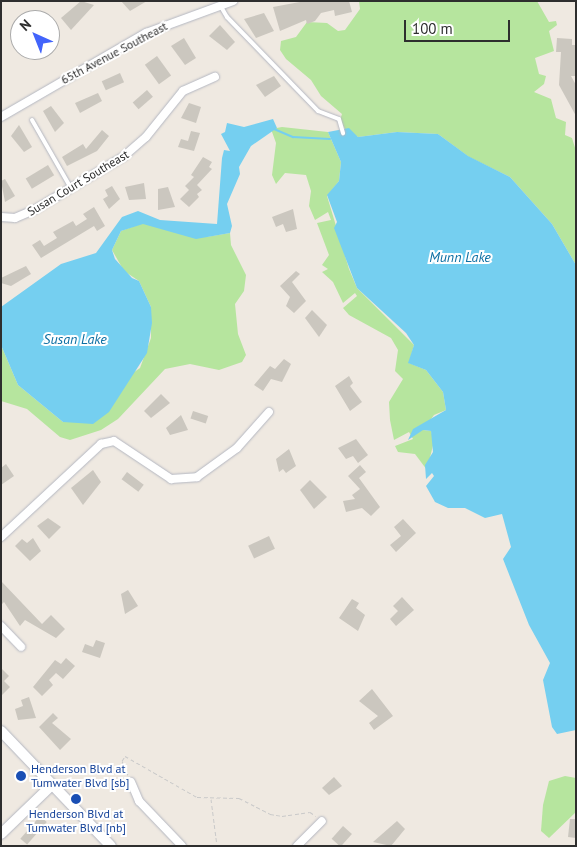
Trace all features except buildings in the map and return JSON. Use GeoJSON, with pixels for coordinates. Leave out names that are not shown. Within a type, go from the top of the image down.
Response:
{"type":"FeatureCollection","features":[{"type":"Feature","properties":{"kind":"street","name":"65th Avenue Southeast"},"geometry":{"type":"LineString","coordinates":[[1,117],[138,37],[233,1]]}},
{"type":"Feature","properties":{"kind":"street","name":"Susan Court Southeast"},"geometry":{"type":"LineString","coordinates":[[1,217],[21,216],[71,188],[138,146],[183,91],[215,77]]}},
{"type":"Feature","properties":{"kind":"street"},"geometry":{"type":"LineString","coordinates":[[1,536],[101,444],[109,441],[171,479],[197,477],[237,448],[269,412]]}},
{"type":"Feature","properties":{"kind":"street"},"geometry":{"type":"LineString","coordinates":[[1,626],[21,647]]}},
{"type":"Feature","properties":{"kind":"street"},"geometry":{"type":"LineString","coordinates":[[1,731],[111,846]]}},
{"type":"Feature","properties":{"kind":"street"},"geometry":{"type":"LineString","coordinates":[[131,782],[139,801],[182,846]]}},
{"type":"Feature","properties":{"kind":"street"},"geometry":{"type":"LineString","coordinates":[[1,834],[52,785]]}},
{"type":"Feature","properties":{"kind":"street"},"geometry":{"type":"LineString","coordinates":[[297,846],[322,821]]}},
{"type":"Feature","properties":{"kind":"lane"},"geometry":{"type":"LineString","coordinates":[[220,5],[227,17],[318,111],[339,119],[343,133]]}},
{"type":"Feature","properties":{"kind":"lane"},"geometry":{"type":"LineString","coordinates":[[32,120],[71,188]]}},
{"type":"Feature","properties":{"kind":"path"},"geometry":{"type":"LineString","coordinates":[[131,782],[122,761],[125,756],[180,790],[211,799],[239,798],[270,814],[282,816],[310,812],[322,821]]}},
{"type":"Feature","properties":{"kind":"path"},"geometry":{"type":"LineString","coordinates":[[211,799],[217,846]]}},
{"type":"Feature","properties":{"kind":"green space"},"geometry":{"type":"Polygon","coordinates":[[[359,1],[537,1],[549,22],[556,21],[557,25],[549,31],[554,51],[535,58],[539,74],[546,76],[544,84],[534,92],[551,99],[556,118],[566,122],[565,135],[572,138],[576,151],[576,265],[552,224],[510,177],[469,157],[438,134],[397,132],[358,137],[345,129],[340,120],[342,114],[321,96],[311,80],[286,59],[280,50],[281,41],[296,37],[307,22],[327,23],[338,31],[345,30],[360,9],[359,1]]]}},
{"type":"Feature","properties":{"kind":"green space"},"geometry":{"type":"Polygon","coordinates":[[[282,127],[328,132],[341,162],[339,181],[327,196],[349,269],[357,288],[414,345],[409,363],[426,370],[443,392],[446,410],[434,415],[423,430],[431,431],[434,441],[427,470],[415,454],[398,452],[395,446],[413,439],[409,432],[394,440],[390,420],[389,402],[403,379],[395,371],[398,350],[391,338],[349,315],[343,308],[357,296],[355,293],[343,303],[333,282],[322,272],[328,269],[322,265],[329,255],[317,223],[331,220],[328,212],[315,220],[309,206],[311,191],[306,175],[285,173],[276,184],[272,175],[276,143],[271,129],[282,127]]]}},
{"type":"Feature","properties":{"kind":"green space"},"geometry":{"type":"Polygon","coordinates":[[[143,223],[206,237],[230,233],[231,245],[246,275],[244,291],[235,304],[238,334],[246,355],[242,362],[219,370],[190,364],[165,369],[118,419],[101,430],[70,440],[60,437],[27,409],[1,401],[1,345],[18,385],[63,422],[140,368],[151,338],[151,307],[139,281],[124,271],[112,250],[121,231],[143,223]]]}},
{"type":"Feature","properties":{"kind":"green space"},"geometry":{"type":"Polygon","coordinates":[[[565,776],[576,778],[576,812],[549,838],[541,831],[543,805],[549,781],[565,776]]]}},
{"type":"Feature","properties":{"kind":"water","name":"Susan Lake"},"geometry":{"type":"Polygon","coordinates":[[[273,119],[277,128],[251,146],[239,167],[240,174],[227,204],[232,226],[230,233],[196,239],[143,224],[121,231],[112,250],[115,259],[132,278],[139,281],[151,307],[152,323],[147,353],[109,412],[93,424],[63,422],[18,385],[1,345],[1,307],[61,264],[96,253],[122,217],[138,211],[160,220],[217,224],[222,158],[224,150],[230,151],[221,134],[225,132],[227,123],[244,127],[273,119]]]}},
{"type":"Feature","properties":{"kind":"water","name":"Munn Lake"},"geometry":{"type":"Polygon","coordinates":[[[349,128],[358,137],[397,132],[438,134],[468,156],[510,177],[552,224],[576,265],[576,730],[557,734],[552,727],[543,680],[550,663],[529,625],[503,559],[511,547],[502,514],[485,518],[465,508],[448,508],[435,502],[426,486],[434,476],[432,473],[426,479],[425,465],[433,452],[431,431],[423,430],[408,440],[413,429],[446,410],[443,392],[426,370],[408,363],[414,345],[406,333],[357,288],[334,228],[337,222],[327,195],[339,181],[341,162],[328,132],[349,128]]]}},
{"type":"Feature","properties":{"kind":"waterway"},"geometry":{"type":"LineString","coordinates":[[274,129],[293,137],[330,139]]}},
{"type":"Feature","properties":{"kind":"place","name":"Henderson Blvd at Tumwater Blvd [sb]"},"geometry":{"type":"Point","coordinates":[21,776]}},
{"type":"Feature","properties":{"kind":"place","name":"Henderson Blvd at Tumwater Blvd [nb]"},"geometry":{"type":"Point","coordinates":[76,799]}}]}
